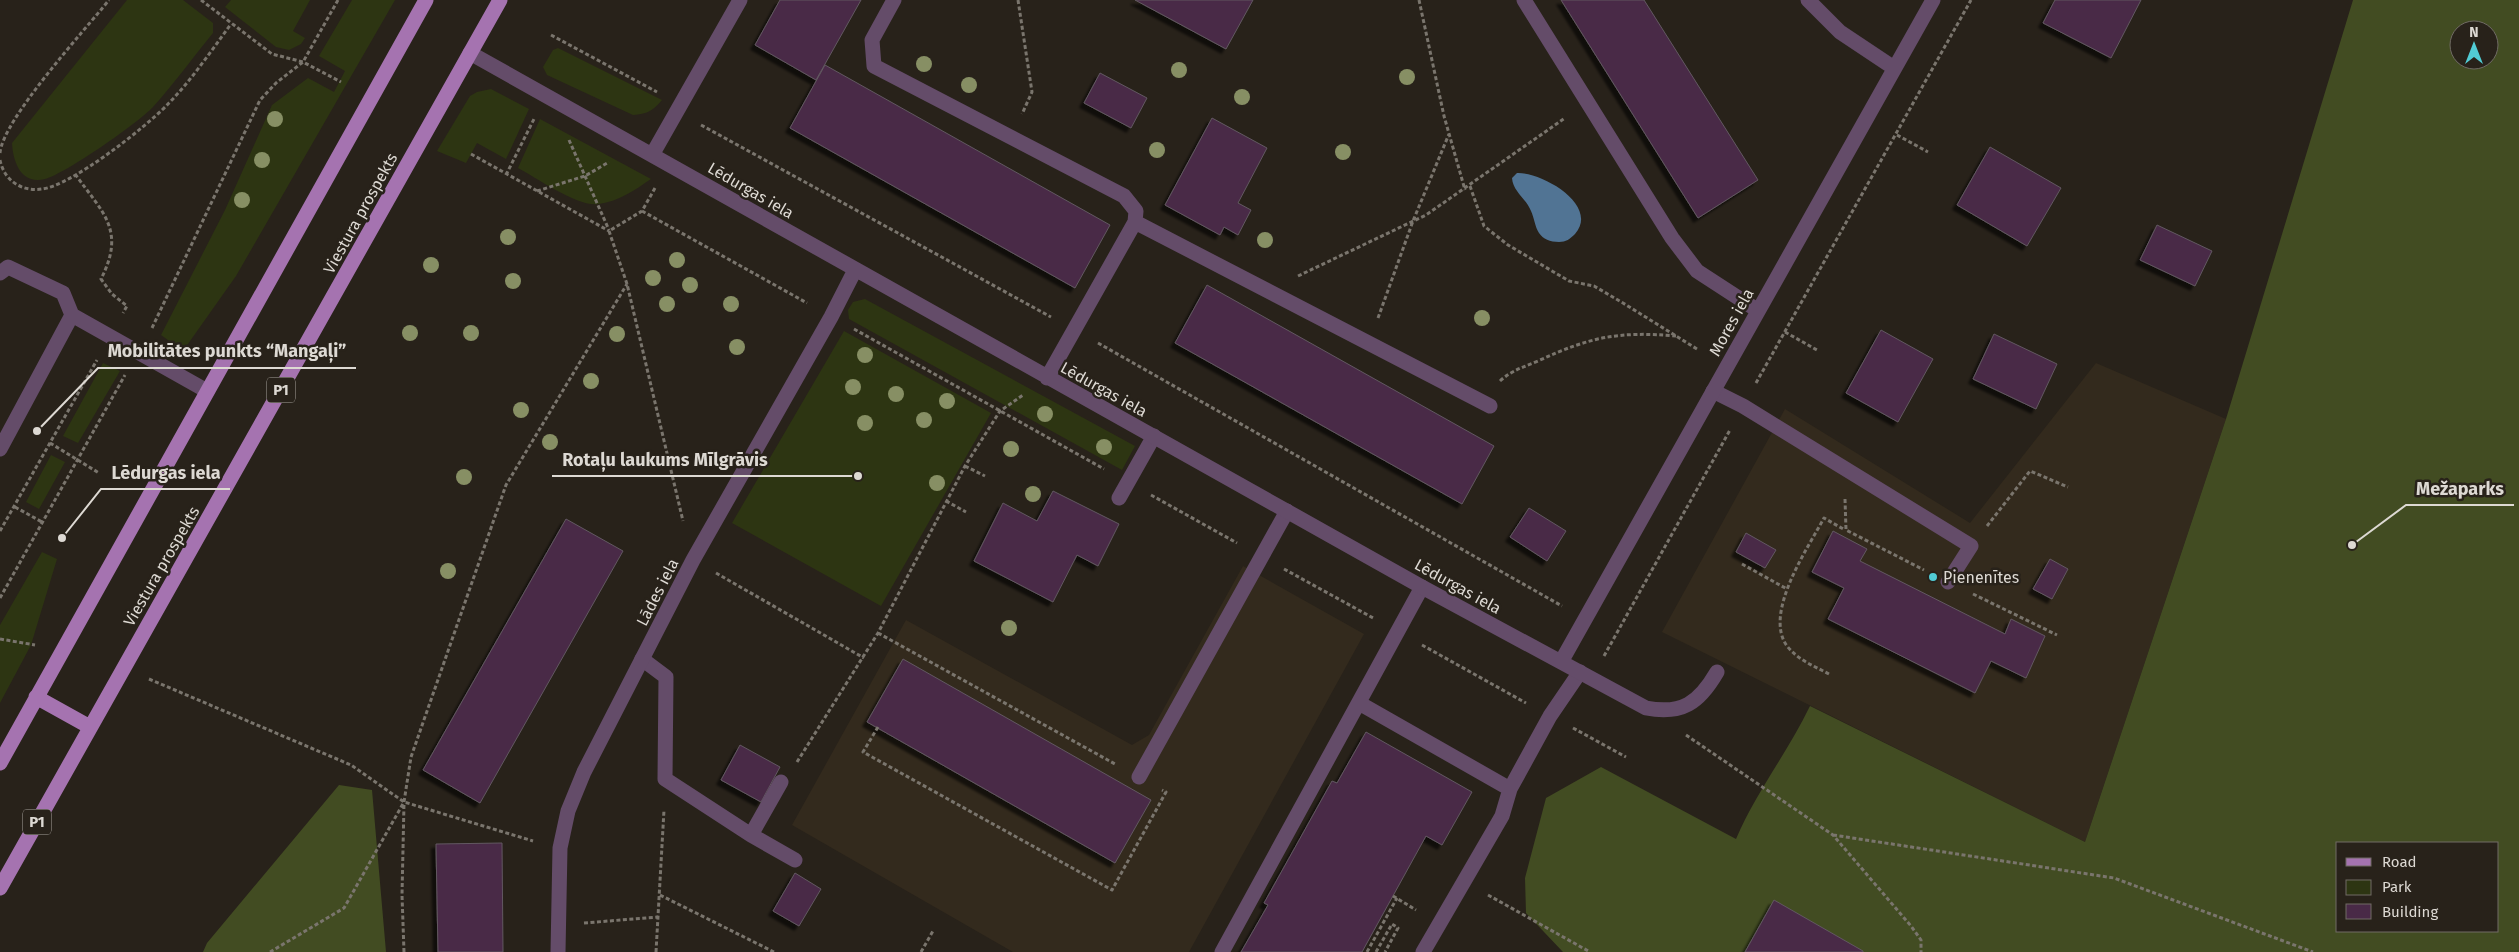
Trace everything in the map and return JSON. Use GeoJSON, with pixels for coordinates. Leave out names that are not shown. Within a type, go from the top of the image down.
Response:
{"type":"FeatureCollection","features":[{"type":"Feature","properties":{"kind":"main road"},"geometry":{"type":"LineString","coordinates":[[0,763],[426,0]]}},
{"type":"Feature","properties":{"kind":"main road","name":"Viestura prospekts"},"geometry":{"type":"LineString","coordinates":[[0,888],[500,0]]}},
{"type":"Feature","properties":{"kind":"main road"},"geometry":{"type":"LineString","coordinates":[[36,697],[90,727]]}},
{"type":"Feature","properties":{"kind":"street"},"geometry":{"type":"LineString","coordinates":[[652,155],[740,0]]}},
{"type":"Feature","properties":{"kind":"street"},"geometry":{"type":"LineString","coordinates":[[894,0],[872,40],[874,66],[1124,196],[1136,211],[1135,222],[1047,378]]}},
{"type":"Feature","properties":{"kind":"street"},"geometry":{"type":"LineString","coordinates":[[1524,0],[1588,100],[1672,238],[1697,271],[1757,310]]}},
{"type":"Feature","properties":{"kind":"street"},"geometry":{"type":"LineString","coordinates":[[1808,0],[1840,32],[1894,68]]}},
{"type":"Feature","properties":{"kind":"street","name":"Mores iela"},"geometry":{"type":"LineString","coordinates":[[1561,662],[1757,310],[1933,0]]}},
{"type":"Feature","properties":{"kind":"street","name":"Lēdurgas iela"},"geometry":{"type":"LineString","coordinates":[[470,54],[1422,587],[1646,708],[1669,711],[1687,705],[1702,695],[1717,672]]}},
{"type":"Feature","properties":{"kind":"street"},"geometry":{"type":"LineString","coordinates":[[1135,222],[1484,403]]}},
{"type":"Feature","properties":{"kind":"street"},"geometry":{"type":"LineString","coordinates":[[0,273],[8,267],[63,293],[72,315],[207,391]]}},
{"type":"Feature","properties":{"kind":"street","name":"Lādes iela"},"geometry":{"type":"LineString","coordinates":[[558,952],[560,848],[568,811],[584,772],[694,560],[831,317],[855,270]]}},
{"type":"Feature","properties":{"kind":"street"},"geometry":{"type":"LineString","coordinates":[[0,449],[72,315]]}},
{"type":"Feature","properties":{"kind":"street"},"geometry":{"type":"LineString","coordinates":[[1713,391],[1743,406],[1971,546],[1948,582]]}},
{"type":"Feature","properties":{"kind":"street"},"geometry":{"type":"LineString","coordinates":[[1119,498],[1154,436]]}},
{"type":"Feature","properties":{"kind":"street"},"geometry":{"type":"LineString","coordinates":[[1139,777],[1287,511]]}},
{"type":"Feature","properties":{"kind":"street"},"geometry":{"type":"LineString","coordinates":[[1222,952],[1422,587]]}},
{"type":"Feature","properties":{"kind":"street"},"geometry":{"type":"LineString","coordinates":[[642,659],[666,677],[665,779],[751,835],[795,860]]}},
{"type":"Feature","properties":{"kind":"street"},"geometry":{"type":"LineString","coordinates":[[1424,952],[1502,816],[1510,789],[1550,716],[1586,675]]}},
{"type":"Feature","properties":{"kind":"street"},"geometry":{"type":"LineString","coordinates":[[1359,703],[1510,789]]}},
{"type":"Feature","properties":{"kind":"street"},"geometry":{"type":"LineString","coordinates":[[751,835],[781,782]]}},
{"type":"Feature","properties":{"kind":"path"},"geometry":{"type":"LineString","coordinates":[[0,153],[3,136],[17,116],[110,0]]}},
{"type":"Feature","properties":{"kind":"path"},"geometry":{"type":"LineString","coordinates":[[201,0],[272,54],[303,62],[341,82]]}},
{"type":"Feature","properties":{"kind":"path"},"geometry":{"type":"LineString","coordinates":[[0,598],[138,353],[260,100],[276,83],[303,62],[338,0]]}},
{"type":"Feature","properties":{"kind":"path"},"geometry":{"type":"LineString","coordinates":[[1011,137],[1032,92],[1018,0]]}},
{"type":"Feature","properties":{"kind":"path"},"geometry":{"type":"LineString","coordinates":[[1018,6],[1022,0]]}},
{"type":"Feature","properties":{"kind":"path"},"geometry":{"type":"LineString","coordinates":[[1419,0],[1449,134],[1465,190]]}},
{"type":"Feature","properties":{"kind":"path"},"geometry":{"type":"LineString","coordinates":[[1586,675],[1743,406],[1897,135],[1971,0]]}},
{"type":"Feature","properties":{"kind":"path"},"geometry":{"type":"LineString","coordinates":[[0,160],[7,176],[16,185],[29,189],[41,190],[75,174],[142,130],[162,110],[231,24]]}},
{"type":"Feature","properties":{"kind":"path"},"geometry":{"type":"LineString","coordinates":[[506,175],[545,96]]}},
{"type":"Feature","properties":{"kind":"path"},"geometry":{"type":"LineString","coordinates":[[545,96],[566,133],[586,176],[609,231],[627,284],[694,560],[864,658]]}},
{"type":"Feature","properties":{"kind":"path"},"geometry":{"type":"LineString","coordinates":[[1265,290],[1332,261],[1413,221],[1465,190],[1549,131],[1588,100]]}},
{"type":"Feature","properties":{"kind":"path"},"geometry":{"type":"LineString","coordinates":[[1369,343],[1413,221],[1449,134]]}},
{"type":"Feature","properties":{"kind":"path"},"geometry":{"type":"LineString","coordinates":[[1897,135],[1928,152]]}},
{"type":"Feature","properties":{"kind":"path"},"geometry":{"type":"LineString","coordinates":[[536,191],[586,176],[634,145]]}},
{"type":"Feature","properties":{"kind":"path"},"geometry":{"type":"LineString","coordinates":[[471,154],[609,231]]}},
{"type":"Feature","properties":{"kind":"path"},"geometry":{"type":"LineString","coordinates":[[609,231],[642,211],[669,164]]}},
{"type":"Feature","properties":{"kind":"path"},"geometry":{"type":"LineString","coordinates":[[0,531],[15,508],[127,306],[112,294],[101,279],[110,261],[113,243],[109,221],[75,174]]}},
{"type":"Feature","properties":{"kind":"path"},"geometry":{"type":"LineString","coordinates":[[1470,186],[1484,226],[1508,244],[1569,281],[1594,286],[1697,349]]}},
{"type":"Feature","properties":{"kind":"path"},"geometry":{"type":"LineString","coordinates":[[404,952],[402,895],[404,802],[411,757],[506,485],[627,284]]}},
{"type":"Feature","properties":{"kind":"path"},"geometry":{"type":"LineString","coordinates":[[1785,332],[1817,350]]}},
{"type":"Feature","properties":{"kind":"path"},"geometry":{"type":"LineString","coordinates":[[1484,403],[1509,372],[1584,341],[1603,336],[1636,333],[1677,336]]}},
{"type":"Feature","properties":{"kind":"path"},"geometry":{"type":"LineString","coordinates":[[781,782],[790,774],[864,658],[965,466],[1000,411]]}},
{"type":"Feature","properties":{"kind":"path"},"geometry":{"type":"LineString","coordinates":[[50,443],[99,473]]}},
{"type":"Feature","properties":{"kind":"path"},"geometry":{"type":"LineString","coordinates":[[965,466],[985,476]]}},
{"type":"Feature","properties":{"kind":"path"},"geometry":{"type":"LineString","coordinates":[[1971,546],[2030,471],[2068,488]]}},
{"type":"Feature","properties":{"kind":"path"},"geometry":{"type":"LineString","coordinates":[[946,501],[966,512]]}},
{"type":"Feature","properties":{"kind":"path"},"geometry":{"type":"LineString","coordinates":[[15,508],[42,522]]}},
{"type":"Feature","properties":{"kind":"path"},"geometry":{"type":"LineString","coordinates":[[1829,674],[1798,657],[1786,645],[1781,627],[1781,608],[1787,589],[1824,518],[1846,530]]}},
{"type":"Feature","properties":{"kind":"path"},"geometry":{"type":"LineString","coordinates":[[1742,564],[1787,589]]}},
{"type":"Feature","properties":{"kind":"path"},"geometry":{"type":"LineString","coordinates":[[878,633],[1166,792],[1112,890],[863,752],[878,727]]}},
{"type":"Feature","properties":{"kind":"path"},"geometry":{"type":"LineString","coordinates":[[0,639],[31,645]]}},
{"type":"Feature","properties":{"kind":"path"},"geometry":{"type":"LineString","coordinates":[[155,680],[352,765],[404,802],[560,848]]}},
{"type":"Feature","properties":{"kind":"path"},"geometry":{"type":"LineString","coordinates":[[1684,734],[1832,835],[1911,926],[1921,940],[1920,952]]}},
{"type":"Feature","properties":{"kind":"path"},"geometry":{"type":"LineString","coordinates":[[656,952],[665,779]]}},
{"type":"Feature","properties":{"kind":"path"},"geometry":{"type":"LineString","coordinates":[[270,952],[344,908],[404,802]]}},
{"type":"Feature","properties":{"kind":"path"},"geometry":{"type":"LineString","coordinates":[[1832,835],[2114,878],[2313,952]]}},
{"type":"Feature","properties":{"kind":"path"},"geometry":{"type":"LineString","coordinates":[[1464,882],[1590,952]]}},
{"type":"Feature","properties":{"kind":"path"},"geometry":{"type":"LineString","coordinates":[[660,895],[774,952]]}},
{"type":"Feature","properties":{"kind":"path"},"geometry":{"type":"LineString","coordinates":[[1367,952],[1395,897],[1410,906]]}},
{"type":"Feature","properties":{"kind":"path"},"geometry":{"type":"LineString","coordinates":[[558,925],[658,917]]}},
{"type":"Feature","properties":{"kind":"path"},"geometry":{"type":"LineString","coordinates":[[1376,952],[1392,924],[1398,928],[1385,952]]}},
{"type":"Feature","properties":{"kind":"path"},"geometry":{"type":"LineString","coordinates":[[921,952],[933,932]]}},
{"type":"Feature","properties":{"kind":"shaded area","name":"Pienenītes"},"geometry":{"type":"Polygon","coordinates":[[[2096,363],[2226,419],[2085,842],[1662,632],[1785,409],[1970,523],[2096,363]]]}},
{"type":"Feature","properties":{"kind":"shaded area"},"geometry":{"type":"Polygon","coordinates":[[[1243,566],[1364,634],[1189,952],[1013,952],[792,825],[906,620],[1132,745],[1149,735],[1243,566]]]}},
{"type":"Feature","properties":{"kind":"green space"},"geometry":{"type":"Polygon","coordinates":[[[127,0],[183,0],[213,23],[213,33],[161,98],[133,124],[101,147],[55,175],[45,179],[30,179],[24,175],[17,164],[12,143],[127,0]]]}},
{"type":"Feature","properties":{"kind":"green space"},"geometry":{"type":"Polygon","coordinates":[[[231,0],[310,0],[293,31],[305,38],[301,44],[289,50],[276,47],[225,7],[231,0]]]}},
{"type":"Feature","properties":{"kind":"green space"},"geometry":{"type":"Polygon","coordinates":[[[352,0],[395,0],[236,276],[183,351],[161,335],[225,210],[272,105],[308,78],[334,92],[345,71],[319,56],[352,0]]]}},
{"type":"Feature","properties":{"kind":"green space"},"geometry":{"type":"Polygon","coordinates":[[[2353,0],[2519,0],[2519,952],[1563,952],[1526,913],[1525,878],[1546,798],[1601,767],[1736,839],[1753,805],[1810,706],[2085,842],[2226,419],[2353,0]]]}},
{"type":"Feature","properties":{"kind":"green space"},"geometry":{"type":"Polygon","coordinates":[[[558,48],[662,100],[649,111],[633,115],[547,75],[543,67],[553,50],[558,48]]]}},
{"type":"Feature","properties":{"kind":"green space"},"geometry":{"type":"Polygon","coordinates":[[[491,89],[529,109],[506,159],[477,143],[466,163],[437,151],[470,96],[477,92],[491,89]]]}},
{"type":"Feature","properties":{"kind":"green space"},"geometry":{"type":"Polygon","coordinates":[[[540,119],[651,179],[620,198],[599,204],[581,201],[558,191],[518,168],[540,119]]]}},
{"type":"Feature","properties":{"kind":"green space"},"geometry":{"type":"Polygon","coordinates":[[[865,299],[1135,446],[1122,470],[849,319],[848,310],[853,302],[865,299]]]}},
{"type":"Feature","properties":{"kind":"green space"},"geometry":{"type":"Polygon","coordinates":[[[844,331],[991,413],[881,606],[732,523],[844,331]]]}},
{"type":"Feature","properties":{"kind":"green space"},"geometry":{"type":"Polygon","coordinates":[[[103,363],[120,371],[78,443],[63,436],[103,363]]]}},
{"type":"Feature","properties":{"kind":"green space"},"geometry":{"type":"Polygon","coordinates":[[[51,455],[65,462],[39,509],[26,502],[51,455]]]}},
{"type":"Feature","properties":{"kind":"green space"},"geometry":{"type":"Polygon","coordinates":[[[42,552],[57,559],[31,645],[0,703],[0,625],[42,552]]]}},
{"type":"Feature","properties":{"kind":"green space"},"geometry":{"type":"Polygon","coordinates":[[[339,785],[372,790],[386,952],[203,952],[207,943],[339,785]]]}},
{"type":"Feature","properties":{"kind":"water"},"geometry":{"type":"Polygon","coordinates":[[[1517,173],[1528,174],[1553,184],[1565,192],[1574,202],[1580,212],[1581,223],[1575,234],[1568,240],[1556,242],[1547,240],[1541,235],[1536,228],[1529,206],[1513,183],[1512,178],[1517,173]]]}},
{"type":"Feature","properties":{"kind":"building"},"geometry":{"type":"Polygon","coordinates":[[[780,0],[861,0],[816,80],[755,45],[780,0]]]}},
{"type":"Feature","properties":{"kind":"building"},"geometry":{"type":"Polygon","coordinates":[[[1135,0],[1253,0],[1226,49],[1135,0]]]}},
{"type":"Feature","properties":{"kind":"building"},"geometry":{"type":"Polygon","coordinates":[[[1561,0],[1644,0],[1758,180],[1698,218],[1561,0]]]}},
{"type":"Feature","properties":{"kind":"building"},"geometry":{"type":"Polygon","coordinates":[[[2055,0],[2141,0],[2111,58],[2043,23],[2055,0]]]}},
{"type":"Feature","properties":{"kind":"building"},"geometry":{"type":"Polygon","coordinates":[[[825,65],[1110,225],[1075,288],[790,128],[825,65]]]}},
{"type":"Feature","properties":{"kind":"building"},"geometry":{"type":"Polygon","coordinates":[[[1100,73],[1147,98],[1131,128],[1084,103],[1100,73]]]}},
{"type":"Feature","properties":{"kind":"building"},"geometry":{"type":"Polygon","coordinates":[[[1212,118],[1267,148],[1238,203],[1251,210],[1238,235],[1224,227],[1220,235],[1165,205],[1212,118]]]}},
{"type":"Feature","properties":{"kind":"building"},"geometry":{"type":"Polygon","coordinates":[[[1990,147],[2061,188],[2027,246],[1957,205],[1990,147]]]}},
{"type":"Feature","properties":{"kind":"building"},"geometry":{"type":"Polygon","coordinates":[[[2157,225],[2212,251],[2195,286],[2140,260],[2157,225]]]}},
{"type":"Feature","properties":{"kind":"building"},"geometry":{"type":"Polygon","coordinates":[[[1207,285],[1494,446],[1462,504],[1175,343],[1207,285]]]}},
{"type":"Feature","properties":{"kind":"building"},"geometry":{"type":"Polygon","coordinates":[[[1881,330],[1933,359],[1898,422],[1846,393],[1881,330]]]}},
{"type":"Feature","properties":{"kind":"building"},"geometry":{"type":"Polygon","coordinates":[[[1994,334],[2057,364],[2036,409],[1973,379],[1994,334]]]}},
{"type":"Feature","properties":{"kind":"building"},"geometry":{"type":"Polygon","coordinates":[[[1053,491],[1119,524],[1098,566],[1077,555],[1053,602],[974,561],[1003,503],[1037,521],[1053,491]]]}},
{"type":"Feature","properties":{"kind":"building"},"geometry":{"type":"Polygon","coordinates":[[[1529,508],[1566,531],[1547,561],[1510,537],[1529,508]]]}},
{"type":"Feature","properties":{"kind":"building"},"geometry":{"type":"Polygon","coordinates":[[[566,519],[623,551],[480,803],[423,770],[566,519]]]}},
{"type":"Feature","properties":{"kind":"building"},"geometry":{"type":"Polygon","coordinates":[[[1833,531],[1867,549],[1860,561],[2005,634],[2011,619],[2045,636],[2026,678],[1991,661],[1975,693],[1828,619],[1844,588],[1812,572],[1833,531]]]}},
{"type":"Feature","properties":{"kind":"building"},"geometry":{"type":"Polygon","coordinates":[[[1746,533],[1776,550],[1765,568],[1736,552],[1746,533]]]}},
{"type":"Feature","properties":{"kind":"building"},"geometry":{"type":"Polygon","coordinates":[[[2050,559],[2068,569],[2052,599],[2033,589],[2050,559]]]}},
{"type":"Feature","properties":{"kind":"building"},"geometry":{"type":"Polygon","coordinates":[[[903,659],[1151,800],[1115,863],[867,722],[903,659]]]}},
{"type":"Feature","properties":{"kind":"building"},"geometry":{"type":"Polygon","coordinates":[[[1366,732],[1472,792],[1442,845],[1426,836],[1362,952],[1241,952],[1268,905],[1264,903],[1332,781],[1337,783],[1366,732]]]}},
{"type":"Feature","properties":{"kind":"building"},"geometry":{"type":"Polygon","coordinates":[[[740,745],[780,767],[761,802],[721,780],[740,745]]]}},
{"type":"Feature","properties":{"kind":"building"},"geometry":{"type":"Polygon","coordinates":[[[502,843],[503,952],[438,952],[436,844],[502,843]]]}},
{"type":"Feature","properties":{"kind":"building"},"geometry":{"type":"Polygon","coordinates":[[[795,873],[821,889],[799,926],[773,911],[795,873]]]}},
{"type":"Feature","properties":{"kind":"building"},"geometry":{"type":"Polygon","coordinates":[[[1774,900],[1863,951],[1863,952],[1745,952],[1774,900]]]}},
{"type":"Feature","properties":{"kind":"place","name":"Mobilitātes punkts “Mangaļi”"},"geometry":{"type":"Point","coordinates":[37,431]}},
{"type":"Feature","properties":{"kind":"place","name":"Rotaļu laukums Mīlgrāvis"},"geometry":{"type":"Point","coordinates":[858,476]}},
{"type":"Feature","properties":{"kind":"place","name":"Lēdurgas iela"},"geometry":{"type":"Point","coordinates":[62,538]}},
{"type":"Feature","properties":{"kind":"place","name":"Mežaparks"},"geometry":{"type":"Point","coordinates":[2352,545]}},
{"type":"Feature","properties":{"kind":"place","name":"Pienenītes"},"geometry":{"type":"Point","coordinates":[1933,577]}}]}
